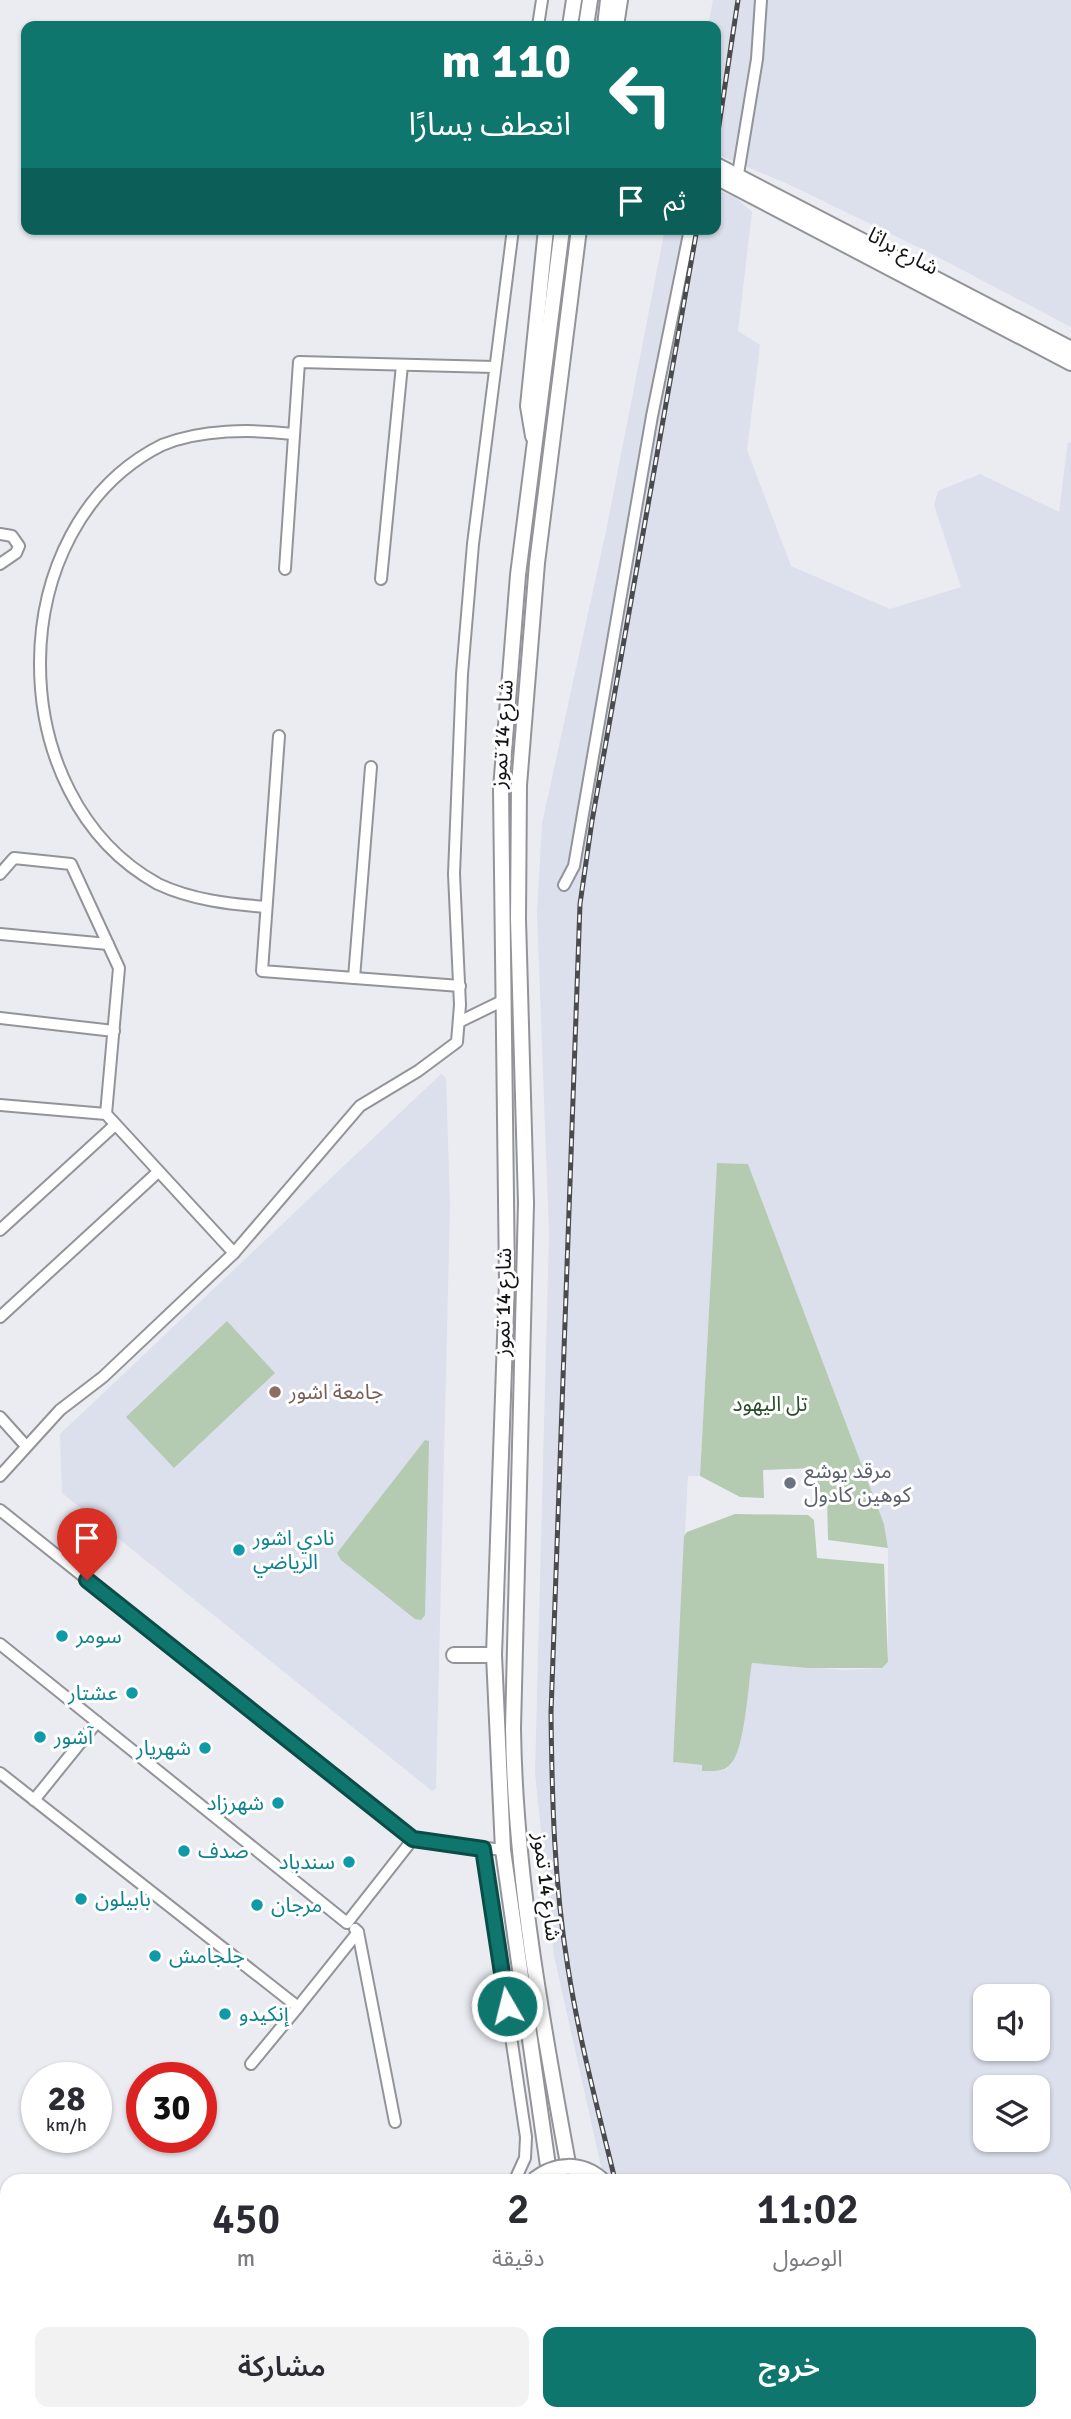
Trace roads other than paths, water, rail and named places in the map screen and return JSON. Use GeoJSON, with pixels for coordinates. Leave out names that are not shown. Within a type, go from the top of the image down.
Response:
{"type":"FeatureCollection","features":[{"type":"Feature","properties":{"kind":"main road"},"geometry":{"type":"LineString","coordinates":[[571,21],[574,0]]}},
{"type":"Feature","properties":{"kind":"main road"},"geometry":{"type":"LineString","coordinates":[[587,21],[590,0]]}},
{"type":"Feature","properties":{"kind":"main road"},"geometry":{"type":"LineString","coordinates":[[606,21],[608,0]]}},
{"type":"Feature","properties":{"kind":"main road"},"geometry":{"type":"LineString","coordinates":[[617,21],[620,0]]}},
{"type":"Feature","properties":{"kind":"main road","name":"شارع براثا"},"geometry":{"type":"LineString","coordinates":[[721,167],[1071,349]]}},
{"type":"Feature","properties":{"kind":"main road","name":"شارع براثا"},"geometry":{"type":"LineString","coordinates":[[721,180],[1071,363]]}},
{"type":"Feature","properties":{"kind":"main road","name":"شارع 14 تموز"},"geometry":{"type":"LineString","coordinates":[[536,442],[530,429],[528,406],[545,235]]}},
{"type":"Feature","properties":{"kind":"main road","name":"شارع 14 تموز"},"geometry":{"type":"LineString","coordinates":[[549,2174],[503,1850],[494,1656],[508,1281],[502,1001],[503,742],[518,575],[561,235]]}},
{"type":"Feature","properties":{"kind":"main road","name":"شارع 14 تموز"},"geometry":{"type":"LineString","coordinates":[[570,2174],[526,1903],[514,1768],[526,1203],[518,919],[519,785],[536,577],[578,235]]}},
{"type":"Feature","properties":{"kind":"main road"},"geometry":{"type":"LineString","coordinates":[[552,445],[563,426],[587,235]]}},
{"type":"Feature","properties":{"kind":"main road"},"geometry":{"type":"LineString","coordinates":[[454,1655],[494,1656]]}},
{"type":"Feature","properties":{"kind":"main road"},"geometry":{"type":"LineString","coordinates":[[543,2174],[551,2169],[570,2166],[593,2174]]}},
{"type":"Feature","properties":{"kind":"street"},"geometry":{"type":"LineString","coordinates":[[539,21],[542,0]]}},
{"type":"Feature","properties":{"kind":"street"},"geometry":{"type":"LineString","coordinates":[[738,174],[757,60],[761,0]]}},
{"type":"Feature","properties":{"kind":"street"},"geometry":{"type":"LineString","coordinates":[[0,1476],[60,1410],[103,1377],[234,1253],[334,1139],[353,1113],[372,1097],[418,1071],[457,1042],[461,1021],[454,874],[463,674],[473,544],[512,235]]}},
{"type":"Feature","properties":{"kind":"street"},"geometry":{"type":"LineString","coordinates":[[564,885],[574,866],[652,416],[689,235]]}},
{"type":"Feature","properties":{"kind":"street"},"geometry":{"type":"LineString","coordinates":[[285,569],[299,362],[494,367]]}},
{"type":"Feature","properties":{"kind":"street"},"geometry":{"type":"LineString","coordinates":[[381,579],[402,365]]}},
{"type":"Feature","properties":{"kind":"street"},"geometry":{"type":"LineString","coordinates":[[59,533],[82,503],[119,469],[163,445],[201,436],[258,430],[293,434]]}},
{"type":"Feature","properties":{"kind":"street"},"geometry":{"type":"LineString","coordinates":[[0,534],[12,536],[19,546],[16,553],[0,564]]}},
{"type":"Feature","properties":{"kind":"street"},"geometry":{"type":"LineString","coordinates":[[279,736],[262,971],[460,986]]}},
{"type":"Feature","properties":{"kind":"street"},"geometry":{"type":"LineString","coordinates":[[354,978],[371,767]]}},
{"type":"Feature","properties":{"kind":"street"},"geometry":{"type":"LineString","coordinates":[[57,794],[79,824],[116,859],[159,884],[206,901],[266,908]]}},
{"type":"Feature","properties":{"kind":"street"},"geometry":{"type":"LineString","coordinates":[[0,874],[14,858],[71,864],[120,968],[106,1114]]}},
{"type":"Feature","properties":{"kind":"street"},"geometry":{"type":"LineString","coordinates":[[0,934],[108,944]]}},
{"type":"Feature","properties":{"kind":"street"},"geometry":{"type":"LineString","coordinates":[[461,1021],[502,1001]]}},
{"type":"Feature","properties":{"kind":"street"},"geometry":{"type":"LineString","coordinates":[[0,1018],[114,1031]]}},
{"type":"Feature","properties":{"kind":"street"},"geometry":{"type":"LineString","coordinates":[[0,1105],[106,1114],[234,1253]]}},
{"type":"Feature","properties":{"kind":"street"},"geometry":{"type":"LineString","coordinates":[[0,1230],[116,1125]]}},
{"type":"Feature","properties":{"kind":"street"},"geometry":{"type":"LineString","coordinates":[[0,1317],[158,1172]]}},
{"type":"Feature","properties":{"kind":"street"},"geometry":{"type":"LineString","coordinates":[[0,1417],[26,1446]]}},
{"type":"Feature","properties":{"kind":"street"},"geometry":{"type":"LineString","coordinates":[[0,1510],[413,1839],[503,1850]]}},
{"type":"Feature","properties":{"kind":"street"},"geometry":{"type":"LineString","coordinates":[[0,1644],[358,1932],[395,2122]]}},
{"type":"Feature","properties":{"kind":"street"},"geometry":{"type":"LineString","coordinates":[[34,1800],[97,1722]]}},
{"type":"Feature","properties":{"kind":"street"},"geometry":{"type":"LineString","coordinates":[[0,1773],[298,2007]]}},
{"type":"Feature","properties":{"kind":"street"},"geometry":{"type":"LineString","coordinates":[[347,1923],[413,1839]]}},
{"type":"Feature","properties":{"kind":"street"},"geometry":{"type":"LineString","coordinates":[[483,1849],[526,2137],[525,2158],[518,2174]]}},
{"type":"Feature","properties":{"kind":"street"},"geometry":{"type":"LineString","coordinates":[[251,2064],[358,1932]]}},
{"type":"Feature","properties":{"kind":"railway"},"geometry":{"type":"LineString","coordinates":[[721,112],[738,0]]}},
{"type":"Feature","properties":{"kind":"railway"},"geometry":{"type":"LineString","coordinates":[[614,2174],[572,1995],[557,1872],[552,1777],[551,1713],[580,904],[592,821],[696,235]]}},
{"type":"Feature","properties":{"kind":"place","name":"جامعة اشور"},"geometry":{"type":"Point","coordinates":[275,1392]}},
{"type":"Feature","properties":{"kind":"place","name":"مرقد يوشع كوهين كادول"},"geometry":{"type":"Point","coordinates":[790,1483]}},
{"type":"Feature","properties":{"kind":"place","name":"نادي اشور الرياضي"},"geometry":{"type":"Point","coordinates":[239,1550]}},
{"type":"Feature","properties":{"kind":"place","name":"سومر"},"geometry":{"type":"Point","coordinates":[62,1636]}},
{"type":"Feature","properties":{"kind":"place","name":"عشتار"},"geometry":{"type":"Point","coordinates":[132,1693]}},
{"type":"Feature","properties":{"kind":"place","name":"آشور"},"geometry":{"type":"Point","coordinates":[40,1737]}},
{"type":"Feature","properties":{"kind":"place","name":"شهريار"},"geometry":{"type":"Point","coordinates":[205,1748]}},
{"type":"Feature","properties":{"kind":"place","name":"شهرزاد"},"geometry":{"type":"Point","coordinates":[278,1803]}},
{"type":"Feature","properties":{"kind":"place","name":"صدف"},"geometry":{"type":"Point","coordinates":[184,1851]}},
{"type":"Feature","properties":{"kind":"place","name":"سندباد"},"geometry":{"type":"Point","coordinates":[349,1862]}},
{"type":"Feature","properties":{"kind":"place","name":"بابيلون"},"geometry":{"type":"Point","coordinates":[81,1899]}},
{"type":"Feature","properties":{"kind":"place","name":"مرجان"},"geometry":{"type":"Point","coordinates":[257,1905]}},
{"type":"Feature","properties":{"kind":"place","name":"جلجامش"},"geometry":{"type":"Point","coordinates":[155,1956]}},
{"type":"Feature","properties":{"kind":"place","name":"إنكيدو"},"geometry":{"type":"Point","coordinates":[225,2014]}},
{"type":"Feature","properties":{"kind":"park label","name":"تل اليهود"},"geometry":{"type":"Point","coordinates":[770,1404]}}]}
